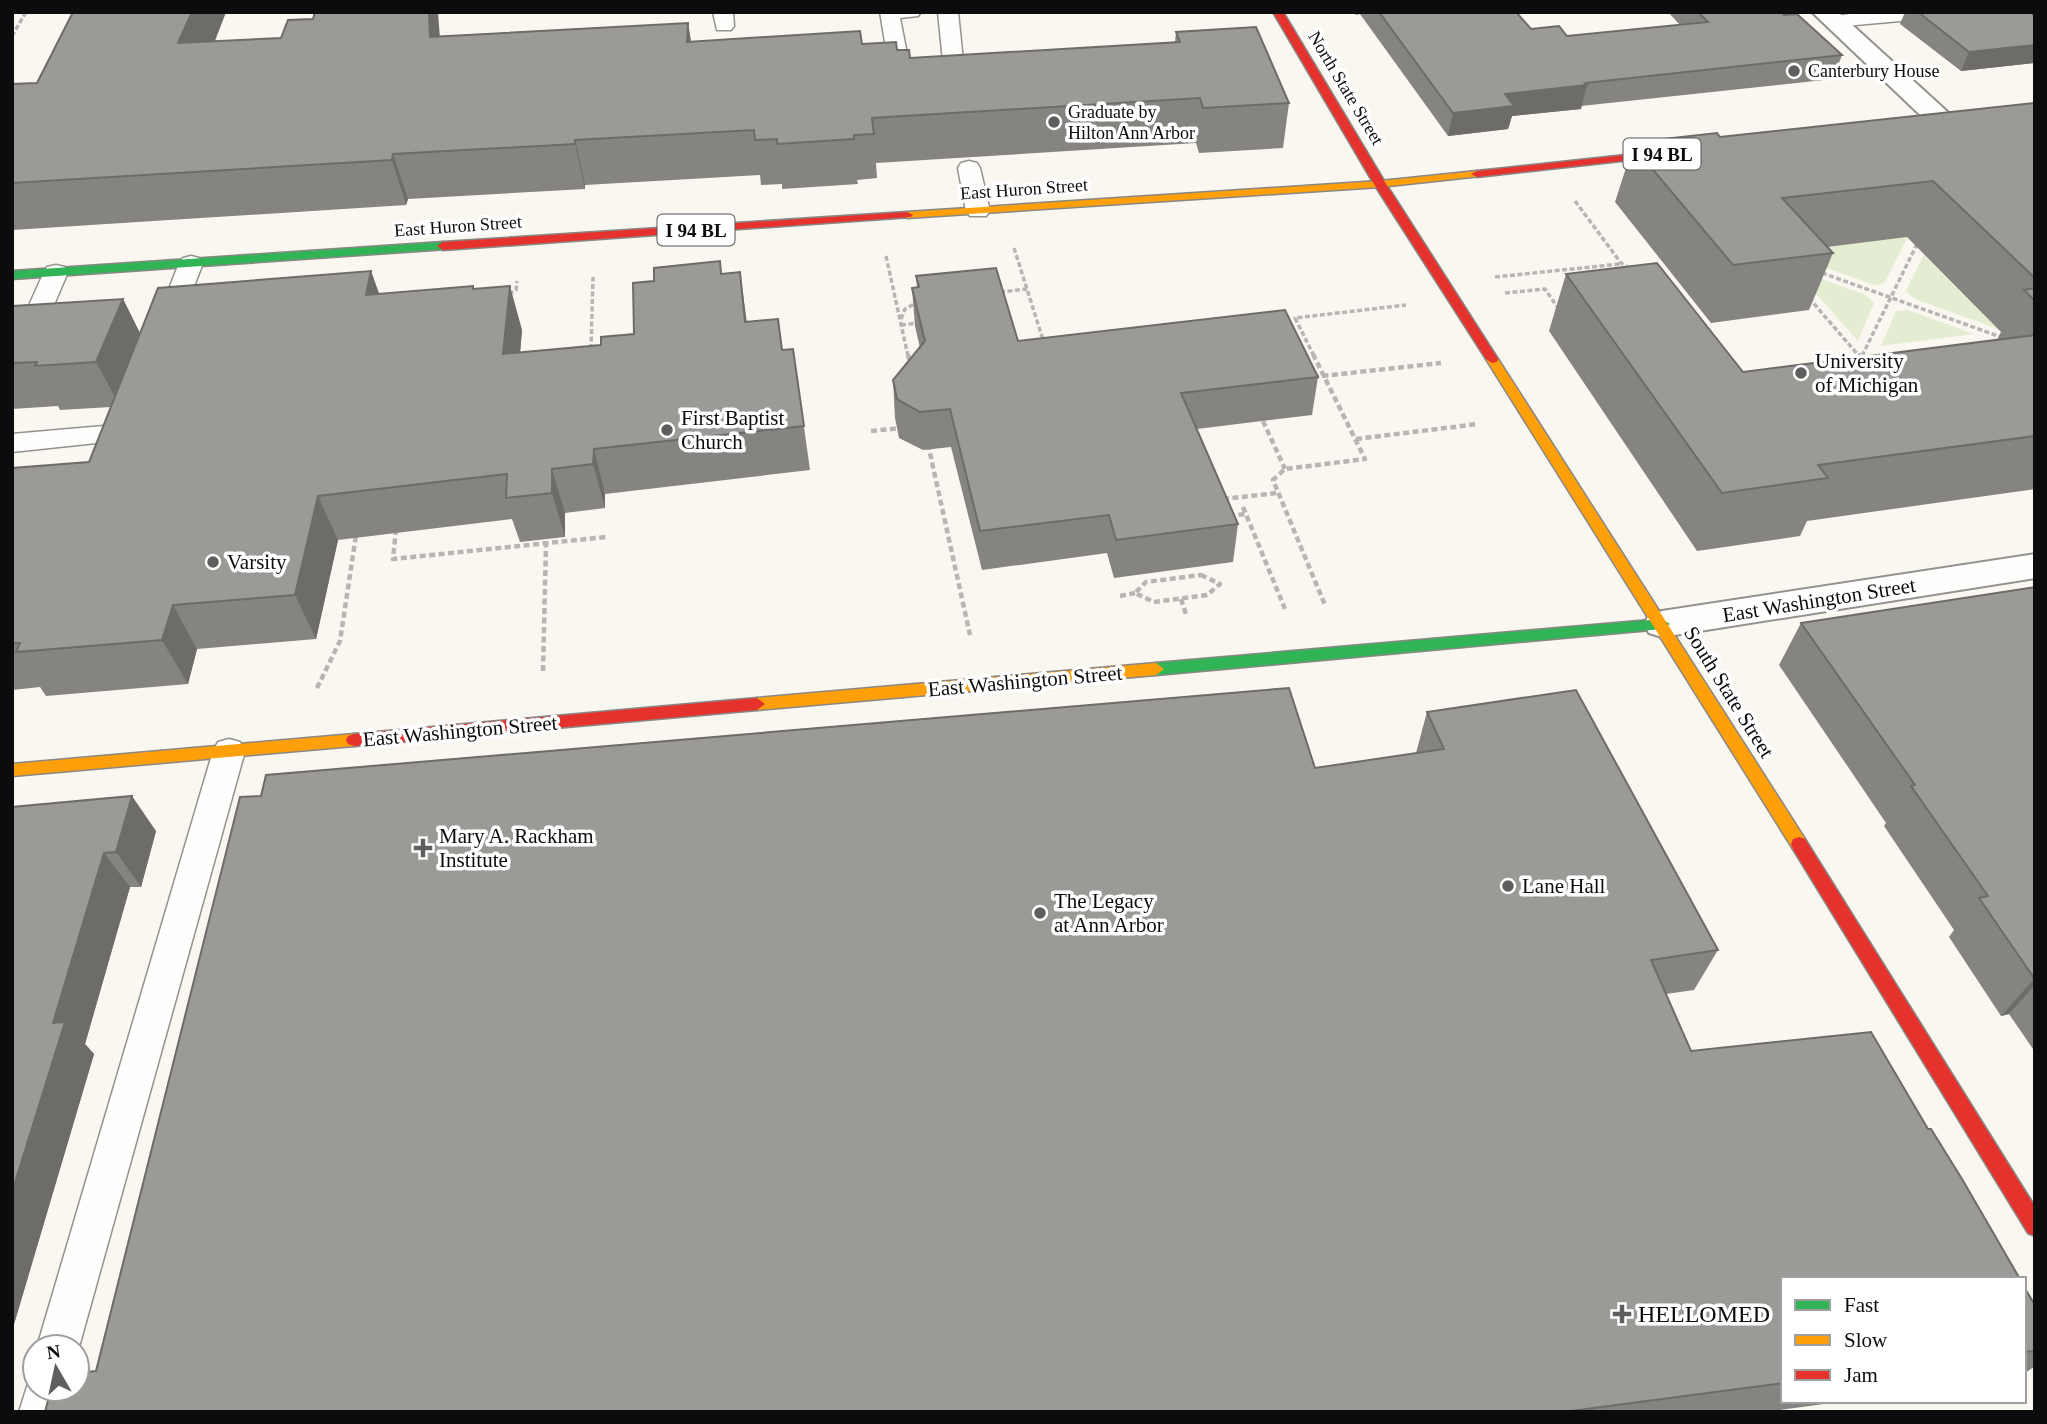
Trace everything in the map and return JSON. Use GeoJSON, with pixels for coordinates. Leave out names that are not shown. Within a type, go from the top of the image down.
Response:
{"type":"FeatureCollection","features":[{"type":"Feature","properties":{"kind":"main road","name":"North State Street"},"geometry":{"type":"LineString","coordinates":[[1278,12],[1380,184]]}},
{"type":"Feature","properties":{"kind":"main road"},"geometry":{"type":"LineString","coordinates":[[1916,126],[1950,122]]}},
{"type":"Feature","properties":{"kind":"main road","name":"East Huron Street"},"geometry":{"type":"LineString","coordinates":[[12,275],[1380,184],[1697,150]]}},
{"type":"Feature","properties":{"kind":"main road","name":"South State Street"},"geometry":{"type":"LineString","coordinates":[[1380,184],[1662,624],[2035,1226]]}},
{"type":"Feature","properties":{"kind":"main road","name":"East Washington Street"},"geometry":{"type":"LineString","coordinates":[[12,770],[1662,624]]}},
{"type":"Feature","properties":{"kind":"street"},"geometry":{"type":"LineString","coordinates":[[1829,17],[1950,122]]}},
{"type":"Feature","properties":{"kind":"street","name":"East Washington Street"},"geometry":{"type":"LineString","coordinates":[[1662,624],[2035,566]]}},
{"type":"Feature","properties":{"kind":"lane"},"geometry":{"type":"LineString","coordinates":[[859,62],[898,59],[889,13],[911,12]]}},
{"type":"Feature","properties":{"kind":"lane"},"geometry":{"type":"LineString","coordinates":[[948,12],[953,61]]}},
{"type":"Feature","properties":{"kind":"lane"},"geometry":{"type":"LineString","coordinates":[[1829,17],[1933,12]]}},
{"type":"Feature","properties":{"kind":"lane"},"geometry":{"type":"LineString","coordinates":[[969,168],[978,211]]}},
{"type":"Feature","properties":{"kind":"lane"},"geometry":{"type":"LineString","coordinates":[[160,343],[191,263]]}},
{"type":"Feature","properties":{"kind":"lane"},"geometry":{"type":"LineString","coordinates":[[12,373],[56,272]]}},
{"type":"Feature","properties":{"kind":"lane"},"geometry":{"type":"LineString","coordinates":[[12,443],[125,433],[140,394]]}},
{"type":"Feature","properties":{"kind":"lane"},"geometry":{"type":"LineString","coordinates":[[62,1333],[229,751]]}},
{"type":"Feature","properties":{"kind":"path"},"geometry":{"type":"LineString","coordinates":[[12,36],[26,12]]}},
{"type":"Feature","properties":{"kind":"path"},"geometry":{"type":"LineString","coordinates":[[1576,202],[1621,263],[1641,274]]}},
{"type":"Feature","properties":{"kind":"path"},"geometry":{"type":"LineString","coordinates":[[1850,362],[1863,361],[1861,358],[1920,237]]}},
{"type":"Feature","properties":{"kind":"path"},"geometry":{"type":"LineString","coordinates":[[1014,247],[1045,347]]}},
{"type":"Feature","properties":{"kind":"path"},"geometry":{"type":"LineString","coordinates":[[886,256],[912,375]]}},
{"type":"Feature","properties":{"kind":"path"},"geometry":{"type":"LineString","coordinates":[[1495,277],[1621,263]]}},
{"type":"Feature","properties":{"kind":"path"},"geometry":{"type":"LineString","coordinates":[[1582,267],[1589,276]]}},
{"type":"Feature","properties":{"kind":"path"},"geometry":{"type":"LineString","coordinates":[[1819,272],[2004,338]]}},
{"type":"Feature","properties":{"kind":"path"},"geometry":{"type":"LineString","coordinates":[[591,356],[593,276]]}},
{"type":"Feature","properties":{"kind":"path"},"geometry":{"type":"LineString","coordinates":[[506,297],[516,290],[517,281]]}},
{"type":"Feature","properties":{"kind":"path"},"geometry":{"type":"LineString","coordinates":[[988,293],[1027,289]]}},
{"type":"Feature","properties":{"kind":"path"},"geometry":{"type":"LineString","coordinates":[[1505,293],[1545,289],[1564,318]]}},
{"type":"Feature","properties":{"kind":"path"},"geometry":{"type":"LineString","coordinates":[[1807,296],[1861,358]]}},
{"type":"Feature","properties":{"kind":"path"},"geometry":{"type":"LineString","coordinates":[[901,323],[910,305],[923,301]]}},
{"type":"Feature","properties":{"kind":"path"},"geometry":{"type":"LineString","coordinates":[[1325,605],[1273,480],[1285,469],[1366,459],[1295,318],[1407,305]]}},
{"type":"Feature","properties":{"kind":"path"},"geometry":{"type":"LineString","coordinates":[[901,323],[921,323]]}},
{"type":"Feature","properties":{"kind":"path"},"geometry":{"type":"LineString","coordinates":[[1308,377],[1441,363]]}},
{"type":"Feature","properties":{"kind":"path"},"geometry":{"type":"LineString","coordinates":[[1263,421],[1285,469]]}},
{"type":"Feature","properties":{"kind":"path"},"geometry":{"type":"LineString","coordinates":[[1356,439],[1478,424]]}},
{"type":"Feature","properties":{"kind":"path"},"geometry":{"type":"LineString","coordinates":[[871,431],[911,427]]}},
{"type":"Feature","properties":{"kind":"path"},"geometry":{"type":"LineString","coordinates":[[926,438],[970,635]]}},
{"type":"Feature","properties":{"kind":"path"},"geometry":{"type":"LineString","coordinates":[[1217,500],[1278,493]]}},
{"type":"Feature","properties":{"kind":"path"},"geometry":{"type":"LineString","coordinates":[[1243,507],[1285,608]]}},
{"type":"Feature","properties":{"kind":"path"},"geometry":{"type":"LineString","coordinates":[[1226,516],[1246,514]]}},
{"type":"Feature","properties":{"kind":"path"},"geometry":{"type":"LineString","coordinates":[[397,521],[393,559],[546,541],[606,537]]}},
{"type":"Feature","properties":{"kind":"path"},"geometry":{"type":"LineString","coordinates":[[317,688],[340,641],[357,532]]}},
{"type":"Feature","properties":{"kind":"path"},"geometry":{"type":"LineString","coordinates":[[543,671],[546,541]]}},
{"type":"Feature","properties":{"kind":"path"},"geometry":{"type":"LineString","coordinates":[[1120,596],[1135,593],[1146,582],[1201,575],[1220,584],[1207,596],[1154,602],[1135,593]]}},
{"type":"Feature","properties":{"kind":"path"},"geometry":{"type":"LineString","coordinates":[[1181,599],[1187,617]]}},
{"type":"Feature","properties":{"kind":"green space"},"geometry":{"type":"Polygon","coordinates":[[[1909,235],[1884,283],[1874,285],[1777,250],[1909,235]]]}},
{"type":"Feature","properties":{"kind":"green space"},"geometry":{"type":"Polygon","coordinates":[[[1924,255],[1998,329],[1915,299],[1906,291],[1924,255]]]}},
{"type":"Feature","properties":{"kind":"green space"},"geometry":{"type":"Polygon","coordinates":[[[1794,269],[1866,295],[1874,303],[1858,341],[1794,269]]]}},
{"type":"Feature","properties":{"kind":"green space"},"geometry":{"type":"Polygon","coordinates":[[[1908,310],[1974,334],[1881,346],[1896,311],[1908,310]]]}},
{"type":"Feature","properties":{"kind":"building"},"geometry":{"type":"Polygon","coordinates":[[[73,12],[192,12],[178,43],[281,38],[288,20],[313,19],[315,12],[429,12],[430,37],[688,23],[687,42],[860,31],[862,44],[896,42],[897,50],[909,50],[910,58],[1180,42],[1176,32],[1256,27],[1289,103],[1203,108],[1200,98],[872,118],[874,134],[854,135],[854,139],[777,144],[777,139],[755,140],[754,130],[393,154],[392,160],[12,183],[12,84],[37,83],[73,12]]]}},
{"type":"Feature","properties":{"kind":"building"},"geometry":{"type":"Polygon","coordinates":[[[1379,12],[1516,12],[1531,29],[1559,26],[1567,36],[1708,22],[1698,12],[1781,12],[1784,15],[1797,14],[1842,55],[1505,94],[1514,106],[1453,113],[1379,12]]]}},
{"type":"Feature","properties":{"kind":"building"},"geometry":{"type":"Polygon","coordinates":[[[1918,12],[2030,12],[2035,16],[2035,45],[1969,52],[1918,12]]]}},
{"type":"Feature","properties":{"kind":"building"},"geometry":{"type":"Polygon","coordinates":[[[2035,103],[2035,278],[1933,181],[1782,198],[1833,253],[1733,265],[1633,146],[1638,145],[1636,142],[1717,133],[1720,137],[2035,103]]]}},
{"type":"Feature","properties":{"kind":"building"},"geometry":{"type":"Polygon","coordinates":[[[720,261],[721,274],[740,272],[745,322],[778,319],[782,350],[793,349],[804,426],[594,449],[593,464],[552,469],[552,493],[506,498],[507,474],[318,496],[295,595],[173,605],[162,640],[16,652],[20,643],[12,643],[12,468],[89,462],[158,288],[371,271],[366,295],[473,286],[473,289],[510,286],[503,354],[601,345],[601,337],[634,334],[633,283],[654,281],[654,268],[720,261]]]}},
{"type":"Feature","properties":{"kind":"building"},"geometry":{"type":"Polygon","coordinates":[[[1657,263],[1743,372],[2035,335],[2035,436],[1818,465],[1828,478],[1722,493],[1566,274],[1657,263]]]}},
{"type":"Feature","properties":{"kind":"building"},"geometry":{"type":"Polygon","coordinates":[[[996,268],[1018,341],[1285,310],[1318,377],[1181,393],[1238,524],[1116,540],[1109,515],[980,531],[950,409],[920,412],[897,399],[893,380],[925,341],[912,288],[919,287],[916,276],[996,268]]]}},
{"type":"Feature","properties":{"kind":"building"},"geometry":{"type":"Polygon","coordinates":[[[2035,288],[2035,301],[2024,290],[2035,288]]]}},
{"type":"Feature","properties":{"kind":"building"},"geometry":{"type":"Polygon","coordinates":[[[123,299],[96,362],[35,366],[37,362],[12,363],[13,306],[123,299]]]}},
{"type":"Feature","properties":{"kind":"building"},"geometry":{"type":"Polygon","coordinates":[[[2035,587],[2034,978],[1979,898],[1988,896],[1911,786],[1915,785],[1801,623],[2035,587]]]}},
{"type":"Feature","properties":{"kind":"building"},"geometry":{"type":"Polygon","coordinates":[[[1289,688],[1315,768],[1444,749],[1427,712],[1576,690],[1718,950],[1651,960],[1691,1051],[1871,1032],[2019,1277],[1781,1277],[1781,1383],[1563,1412],[45,1412],[47,1403],[91,1403],[91,1372],[96,1371],[240,797],[261,796],[266,775],[1289,688]]]}},
{"type":"Feature","properties":{"kind":"building"},"geometry":{"type":"Polygon","coordinates":[[[132,796],[116,852],[104,853],[53,1023],[65,1022],[12,1192],[12,807],[132,796]]]}},
{"type":"Feature","properties":{"kind":"building"},"geometry":{"type":"Polygon","coordinates":[[[2026,1290],[2035,1305],[2035,1351],[2026,1352],[2026,1290]]]}},
{"type":"Feature","properties":{"kind":"traffic: fast"},"geometry":{"type":"LineString","coordinates":[[12,275],[443,246]]}},
{"type":"Feature","properties":{"kind":"traffic: fast"},"geometry":{"type":"LineString","coordinates":[[1156,669],[1662,624]]}},
{"type":"Feature","properties":{"kind":"traffic: slow"},"geometry":{"type":"LineString","coordinates":[[907,215],[1380,184],[1477,174]]}},
{"type":"Feature","properties":{"kind":"traffic: slow"},"geometry":{"type":"LineString","coordinates":[[1492,359],[1799,844]]}},
{"type":"Feature","properties":{"kind":"traffic: slow"},"geometry":{"type":"LineString","coordinates":[[757,704],[1156,669]]}},
{"type":"Feature","properties":{"kind":"traffic: slow"},"geometry":{"type":"LineString","coordinates":[[12,770],[354,740]]}},
{"type":"Feature","properties":{"kind":"traffic: jam"},"geometry":{"type":"LineString","coordinates":[[1278,12],[1380,184],[1492,359]]}},
{"type":"Feature","properties":{"kind":"traffic: jam"},"geometry":{"type":"LineString","coordinates":[[1477,174],[1681,152]]}},
{"type":"Feature","properties":{"kind":"traffic: jam"},"geometry":{"type":"LineString","coordinates":[[443,246],[907,215]]}},
{"type":"Feature","properties":{"kind":"traffic: jam"},"geometry":{"type":"LineString","coordinates":[[354,740],[757,704]]}},
{"type":"Feature","properties":{"kind":"traffic: jam"},"geometry":{"type":"LineString","coordinates":[[1799,844],[2035,1226]]}},
{"type":"Feature","properties":{"kind":"place","name":"Canterbury House"},"geometry":{"type":"Point","coordinates":[1794,71]}},
{"type":"Feature","properties":{"kind":"place","name":"Graduate by Hilton Ann Arbor"},"geometry":{"type":"Point","coordinates":[1054,122]}},
{"type":"Feature","properties":{"kind":"place","name":"University of Michigan"},"geometry":{"type":"Point","coordinates":[1801,373]}},
{"type":"Feature","properties":{"kind":"place","name":"First Baptist Church"},"geometry":{"type":"Point","coordinates":[667,430]}},
{"type":"Feature","properties":{"kind":"place","name":"Varsity"},"geometry":{"type":"Point","coordinates":[213,562]}},
{"type":"Feature","properties":{"kind":"place","name":"Mary A. Rackham Institute"},"geometry":{"type":"Point","coordinates":[423,848]}},
{"type":"Feature","properties":{"kind":"place","name":"Lane Hall"},"geometry":{"type":"Point","coordinates":[1508,886]}},
{"type":"Feature","properties":{"kind":"place","name":"The Legacy at Ann Arbor"},"geometry":{"type":"Point","coordinates":[1040,913]}},
{"type":"Feature","properties":{"kind":"place","name":"HELLOMED"},"geometry":{"type":"Point","coordinates":[1622,1314]}}]}
